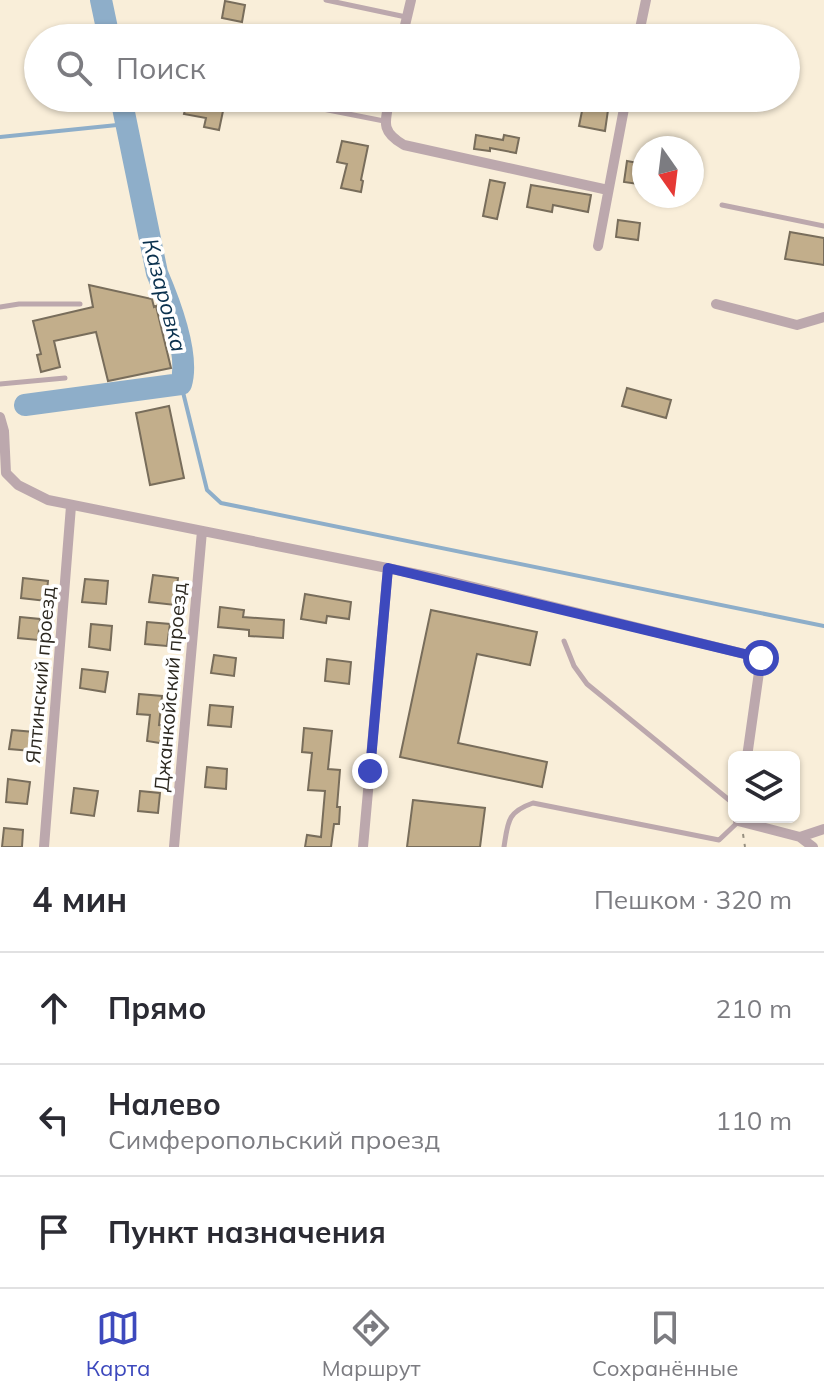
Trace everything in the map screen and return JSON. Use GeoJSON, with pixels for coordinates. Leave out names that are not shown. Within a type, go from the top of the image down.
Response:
{"type":"FeatureCollection","features":[{"type":"Feature","properties":{"kind":"street"},"geometry":{"type":"LineString","coordinates":[[405,24],[411,0]]}},
{"type":"Feature","properties":{"kind":"street"},"geometry":{"type":"LineString","coordinates":[[641,24],[646,0]]}},
{"type":"Feature","properties":{"kind":"street"},"geometry":{"type":"LineString","coordinates":[[387,112],[385,121],[389,135],[404,145],[608,190]]}},
{"type":"Feature","properties":{"kind":"street"},"geometry":{"type":"LineString","coordinates":[[598,246],[623,112]]}},
{"type":"Feature","properties":{"kind":"street"},"geometry":{"type":"LineString","coordinates":[[716,304],[797,325],[824,317]]}},
{"type":"Feature","properties":{"kind":"street"},"geometry":{"type":"LineString","coordinates":[[0,417],[4,431],[3,474],[31,493],[71,506],[388,568],[761,658],[748,751]]}},
{"type":"Feature","properties":{"kind":"street","name":"Ялтинский проезд"},"geometry":{"type":"LineString","coordinates":[[44,847],[71,506]]}},
{"type":"Feature","properties":{"kind":"street","name":"Джанкойский проезд"},"geometry":{"type":"LineString","coordinates":[[174,847],[202,531]]}},
{"type":"Feature","properties":{"kind":"street"},"geometry":{"type":"LineString","coordinates":[[363,847],[388,568]]}},
{"type":"Feature","properties":{"kind":"street"},"geometry":{"type":"LineString","coordinates":[[752,823],[800,837],[813,847]]}},
{"type":"Feature","properties":{"kind":"street"},"geometry":{"type":"LineString","coordinates":[[800,837],[824,829]]}},
{"type":"Feature","properties":{"kind":"lane"},"geometry":{"type":"LineString","coordinates":[[326,0],[407,17]]}},
{"type":"Feature","properties":{"kind":"lane"},"geometry":{"type":"LineString","coordinates":[[339,112],[385,121]]}},
{"type":"Feature","properties":{"kind":"lane"},"geometry":{"type":"LineString","coordinates":[[722,205],[824,226]]}},
{"type":"Feature","properties":{"kind":"lane"},"geometry":{"type":"LineString","coordinates":[[0,307],[80,304]]}},
{"type":"Feature","properties":{"kind":"lane"},"geometry":{"type":"LineString","coordinates":[[0,384],[65,378]]}},
{"type":"Feature","properties":{"kind":"lane"},"geometry":{"type":"LineString","coordinates":[[564,641],[574,666],[587,684],[728,799]]}},
{"type":"Feature","properties":{"kind":"lane"},"geometry":{"type":"LineString","coordinates":[[504,847],[507,822],[516,809],[533,803],[719,840],[734,823]]}},
{"type":"Feature","properties":{"kind":"building"},"geometry":{"type":"Polygon","coordinates":[[[225,1],[245,5],[242,22],[222,18],[225,1]]]}},
{"type":"Feature","properties":{"kind":"building"},"geometry":{"type":"Polygon","coordinates":[[[223,112],[219,130],[204,127],[206,118],[184,114],[223,112]]]}},
{"type":"Feature","properties":{"kind":"building"},"geometry":{"type":"Polygon","coordinates":[[[582,112],[608,112],[605,131],[579,126],[582,112]]]}},
{"type":"Feature","properties":{"kind":"building"},"geometry":{"type":"Polygon","coordinates":[[[476,135],[503,140],[504,135],[519,138],[516,153],[490,148],[490,151],[474,149],[476,135]]]}},
{"type":"Feature","properties":{"kind":"building"},"geometry":{"type":"Polygon","coordinates":[[[342,141],[368,146],[361,192],[341,188],[347,164],[337,162],[342,141]]]}},
{"type":"Feature","properties":{"kind":"building"},"geometry":{"type":"Polygon","coordinates":[[[627,161],[632,162],[632,183],[624,182],[627,161]]]}},
{"type":"Feature","properties":{"kind":"building"},"geometry":{"type":"Polygon","coordinates":[[[490,180],[505,183],[497,219],[483,216],[490,180]]]}},
{"type":"Feature","properties":{"kind":"building"},"geometry":{"type":"Polygon","coordinates":[[[531,185],[591,195],[588,212],[553,205],[552,212],[527,207],[531,185]]]}},
{"type":"Feature","properties":{"kind":"building"},"geometry":{"type":"Polygon","coordinates":[[[618,220],[640,223],[638,240],[616,237],[618,220]]]}},
{"type":"Feature","properties":{"kind":"building"},"geometry":{"type":"Polygon","coordinates":[[[790,232],[824,238],[824,265],[785,259],[790,232]]]}},
{"type":"Feature","properties":{"kind":"building"},"geometry":{"type":"Polygon","coordinates":[[[89,285],[152,299],[171,368],[108,381],[96,332],[54,341],[60,367],[41,372],[37,355],[41,354],[33,321],[93,307],[89,285]]]}},
{"type":"Feature","properties":{"kind":"building"},"geometry":{"type":"Polygon","coordinates":[[[627,388],[671,400],[666,418],[622,406],[627,388]]]}},
{"type":"Feature","properties":{"kind":"building"},"geometry":{"type":"Polygon","coordinates":[[[169,406],[184,478],[150,485],[136,413],[169,406]]]}},
{"type":"Feature","properties":{"kind":"building"},"geometry":{"type":"Polygon","coordinates":[[[153,575],[178,578],[175,605],[149,602],[153,575]]]}},
{"type":"Feature","properties":{"kind":"building"},"geometry":{"type":"Polygon","coordinates":[[[23,578],[48,581],[46,601],[21,598],[23,578]]]}},
{"type":"Feature","properties":{"kind":"building"},"geometry":{"type":"Polygon","coordinates":[[[85,579],[108,581],[106,604],[82,602],[85,579]]]}},
{"type":"Feature","properties":{"kind":"building"},"geometry":{"type":"Polygon","coordinates":[[[305,594],[351,602],[349,619],[327,616],[326,623],[301,619],[305,594]]]}},
{"type":"Feature","properties":{"kind":"building"},"geometry":{"type":"Polygon","coordinates":[[[220,607],[244,610],[243,617],[284,620],[283,638],[249,636],[249,630],[218,627],[220,607]]]}},
{"type":"Feature","properties":{"kind":"building"},"geometry":{"type":"Polygon","coordinates":[[[431,610],[537,632],[530,665],[477,654],[458,743],[547,762],[542,787],[400,757],[431,610]]]}},
{"type":"Feature","properties":{"kind":"building"},"geometry":{"type":"Polygon","coordinates":[[[20,617],[40,619],[38,640],[18,638],[20,617]]]}},
{"type":"Feature","properties":{"kind":"building"},"geometry":{"type":"Polygon","coordinates":[[[147,622],[170,624],[167,646],[145,644],[147,622]]]}},
{"type":"Feature","properties":{"kind":"building"},"geometry":{"type":"Polygon","coordinates":[[[91,624],[112,626],[110,650],[89,647],[91,624]]]}},
{"type":"Feature","properties":{"kind":"building"},"geometry":{"type":"Polygon","coordinates":[[[214,655],[236,658],[234,676],[211,673],[214,655]]]}},
{"type":"Feature","properties":{"kind":"building"},"geometry":{"type":"Polygon","coordinates":[[[327,659],[351,662],[349,684],[325,681],[327,659]]]}},
{"type":"Feature","properties":{"kind":"building"},"geometry":{"type":"Polygon","coordinates":[[[82,669],[108,672],[105,692],[80,688],[82,669]]]}},
{"type":"Feature","properties":{"kind":"building"},"geometry":{"type":"Polygon","coordinates":[[[139,694],[162,696],[159,725],[168,726],[166,744],[147,741],[150,715],[137,714],[139,694]]]}},
{"type":"Feature","properties":{"kind":"building"},"geometry":{"type":"Polygon","coordinates":[[[210,705],[233,707],[231,727],[208,725],[210,705]]]}},
{"type":"Feature","properties":{"kind":"building"},"geometry":{"type":"Polygon","coordinates":[[[304,728],[332,731],[328,769],[340,770],[337,807],[340,807],[339,824],[334,824],[331,847],[305,847],[307,835],[321,837],[325,791],[308,790],[312,753],[302,752],[304,728]]]}},
{"type":"Feature","properties":{"kind":"building"},"geometry":{"type":"Polygon","coordinates":[[[12,730],[34,732],[32,751],[9,749],[12,730]]]}},
{"type":"Feature","properties":{"kind":"building"},"geometry":{"type":"Polygon","coordinates":[[[207,767],[227,769],[226,789],[205,787],[207,767]]]}},
{"type":"Feature","properties":{"kind":"building"},"geometry":{"type":"Polygon","coordinates":[[[8,779],[30,782],[27,804],[6,802],[8,779]]]}},
{"type":"Feature","properties":{"kind":"building"},"geometry":{"type":"Polygon","coordinates":[[[74,788],[98,791],[94,816],[71,813],[74,788]]]}},
{"type":"Feature","properties":{"kind":"building"},"geometry":{"type":"Polygon","coordinates":[[[140,791],[160,793],[158,813],[138,811],[140,791]]]}},
{"type":"Feature","properties":{"kind":"building"},"geometry":{"type":"Polygon","coordinates":[[[413,800],[485,808],[480,847],[407,847],[413,800]]]}},
{"type":"Feature","properties":{"kind":"building"},"geometry":{"type":"Polygon","coordinates":[[[4,828],[23,830],[22,847],[2,847],[4,828]]]}},
{"type":"Feature","properties":{"kind":"waterway","name":"Казаровка"},"geometry":{"type":"LineString","coordinates":[[101,0],[106,24]]}},
{"type":"Feature","properties":{"kind":"waterway","name":"Казаровка"},"geometry":{"type":"LineString","coordinates":[[25,405],[181,384],[181,344],[157,273],[124,112]]}},
{"type":"Feature","properties":{"kind":"waterway"},"geometry":{"type":"LineString","coordinates":[[0,137],[127,124]]}},
{"type":"Feature","properties":{"kind":"waterway"},"geometry":{"type":"LineString","coordinates":[[181,384],[207,490],[221,503],[824,626]]}},
{"type":"Feature","properties":{"kind":"route"},"geometry":{"type":"LineString","coordinates":[[370,771],[388,568],[761,658]]}}]}
